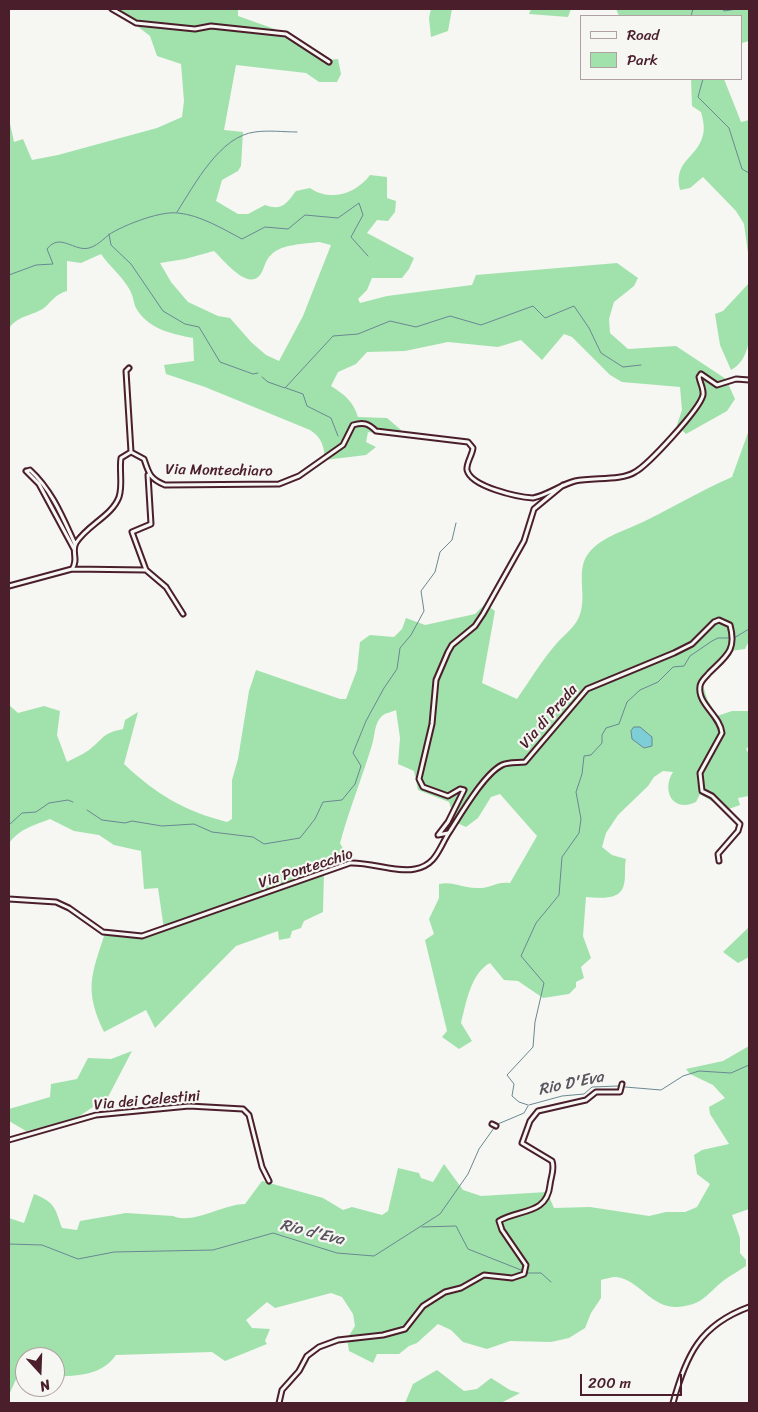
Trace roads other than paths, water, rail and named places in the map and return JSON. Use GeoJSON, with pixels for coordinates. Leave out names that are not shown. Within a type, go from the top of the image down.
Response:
{"type":"FeatureCollection","features":[{"type":"Feature","properties":{"kind":"street"},"geometry":{"type":"LineString","coordinates":[[112,9],[136,23],[195,28],[212,26],[286,34],[329,62]]}},
{"type":"Feature","properties":{"kind":"street"},"geometry":{"type":"LineString","coordinates":[[74,549],[87,529],[116,503],[120,494],[121,458],[131,452],[126,371],[130,368]]}},
{"type":"Feature","properties":{"kind":"street","name":"Via Montechiaro"},"geometry":{"type":"LineString","coordinates":[[131,452],[144,459],[148,475],[153,480],[165,485],[279,484],[299,476],[343,444],[352,425],[360,422],[370,424],[376,431],[468,442],[474,448],[467,464],[467,472],[472,478],[483,485],[533,498],[563,485],[598,477],[627,476],[636,472],[650,461],[700,404],[703,391],[699,377],[701,374],[717,385],[736,379],[749,380]]}},
{"type":"Feature","properties":{"kind":"street"},"geometry":{"type":"LineString","coordinates":[[72,569],[76,562],[74,549],[50,501],[39,484],[26,472],[28,470],[41,480],[76,544]]}},
{"type":"Feature","properties":{"kind":"street"},"geometry":{"type":"LineString","coordinates":[[148,475],[151,524],[132,532],[146,570],[166,587],[183,614]]}},
{"type":"Feature","properties":{"kind":"street"},"geometry":{"type":"LineString","coordinates":[[448,833],[438,835],[448,822],[464,790],[460,789],[448,796],[423,787],[419,779],[432,724],[436,680],[452,645],[475,626],[483,614],[524,542],[534,509],[563,485]]}},
{"type":"Feature","properties":{"kind":"street"},"geometry":{"type":"LineString","coordinates":[[9,586],[72,569],[146,570]]}},
{"type":"Feature","properties":{"kind":"street","name":"Via di Preda"},"geometry":{"type":"LineString","coordinates":[[448,833],[490,775],[503,764],[525,762],[587,689],[692,644],[718,620],[730,625],[733,638],[729,653],[702,681],[700,688],[702,698],[719,721],[722,733],[700,773],[702,791],[712,796],[740,824],[738,830],[718,854],[719,861]]}},
{"type":"Feature","properties":{"kind":"street","name":"Via Pontecchio"},"geometry":{"type":"LineString","coordinates":[[9,899],[56,902],[69,908],[103,932],[142,936],[350,863],[363,862],[415,870],[431,863],[438,856],[448,833]]}},
{"type":"Feature","properties":{"kind":"street"},"geometry":{"type":"LineString","coordinates":[[279,1403],[282,1390],[299,1370],[307,1356],[319,1347],[338,1340],[383,1335],[405,1329],[423,1306],[445,1292],[461,1288],[484,1275],[512,1278],[524,1274],[526,1265],[502,1230],[499,1222],[542,1204],[551,1192],[554,1167],[552,1161],[522,1143],[530,1121],[538,1111],[586,1100],[596,1092],[620,1092],[622,1084]]}},
{"type":"Feature","properties":{"kind":"street","name":"Via dei Celestini"},"geometry":{"type":"LineString","coordinates":[[9,1140],[96,1115],[189,1106],[243,1109],[249,1115],[262,1167],[269,1181]]}},
{"type":"Feature","properties":{"kind":"street"},"geometry":{"type":"LineString","coordinates":[[492,1124],[496,1126]]}},
{"type":"Feature","properties":{"kind":"street"},"geometry":{"type":"LineString","coordinates":[[674,1403],[687,1360],[702,1336],[720,1320],[749,1307]]}},
{"type":"Feature","properties":{"kind":"water"},"geometry":{"type":"Polygon","coordinates":[[[634,727],[640,727],[652,737],[652,746],[644,748],[632,739],[631,731],[634,727]]]}},
{"type":"Feature","properties":{"kind":"waterway"},"geometry":{"type":"LineString","coordinates":[[691,15],[693,9]]}},
{"type":"Feature","properties":{"kind":"waterway"},"geometry":{"type":"LineString","coordinates":[[722,9],[724,11],[737,9]]}},
{"type":"Feature","properties":{"kind":"waterway"},"geometry":{"type":"LineString","coordinates":[[703,80],[698,97],[729,128],[742,169],[749,173]]}},
{"type":"Feature","properties":{"kind":"waterway"},"geometry":{"type":"LineString","coordinates":[[177,212],[200,175],[231,142],[242,135],[255,132],[297,132]]}},
{"type":"Feature","properties":{"kind":"waterway"},"geometry":{"type":"LineString","coordinates":[[9,275],[36,265],[53,264],[47,249],[57,242],[89,248],[112,233],[129,225],[163,214],[178,213],[203,219],[242,239],[265,227],[288,229],[305,215],[338,218],[359,203],[363,215],[351,237],[368,256]]}},
{"type":"Feature","properties":{"kind":"waterway"},"geometry":{"type":"LineString","coordinates":[[109,234],[111,245],[131,264],[163,311],[185,324],[199,327],[220,362],[253,374],[258,373]]}},
{"type":"Feature","properties":{"kind":"waterway"},"geometry":{"type":"LineString","coordinates":[[262,377],[268,382],[285,388],[333,336],[358,334],[390,321],[416,327],[450,316],[481,325],[533,306],[545,318],[574,306],[589,328],[601,353],[623,367],[641,365]]}},
{"type":"Feature","properties":{"kind":"waterway"},"geometry":{"type":"LineString","coordinates":[[286,388],[303,394],[307,406],[331,418],[338,436]]}},
{"type":"Feature","properties":{"kind":"waterway"},"geometry":{"type":"LineString","coordinates":[[87,810],[102,820],[125,823],[132,821],[162,826],[194,824],[212,832],[253,837],[264,844],[300,838],[315,819],[323,802],[342,800],[355,784],[361,766],[353,753],[366,721],[397,669],[400,648],[411,635],[424,611],[421,591],[435,572],[440,552],[452,540],[456,523]]}},
{"type":"Feature","properties":{"kind":"waterway"},"geometry":{"type":"LineString","coordinates":[[528,1105],[519,1102],[512,1096],[514,1084],[507,1075],[533,1047],[535,1022],[544,983],[521,956],[536,923],[559,895],[562,857],[579,833],[581,819],[576,792],[582,774],[584,756],[591,755],[602,743],[602,735],[606,728],[619,724],[627,702],[640,690],[658,682],[673,667],[684,666],[690,656],[712,641],[718,638],[734,638],[749,629]]}},
{"type":"Feature","properties":{"kind":"waterway"},"geometry":{"type":"LineString","coordinates":[[9,825],[22,813],[36,812],[49,803],[68,800],[73,802]]}},
{"type":"Feature","properties":{"kind":"waterway","name":"Rio D'Eva"},"geometry":{"type":"LineString","coordinates":[[625,1087],[661,1090],[683,1076],[699,1071],[731,1073],[749,1065]]}},
{"type":"Feature","properties":{"kind":"waterway","name":"Rio D'Eva"},"geometry":{"type":"LineString","coordinates":[[529,1105],[562,1096],[584,1094],[592,1087],[618,1086]]}},
{"type":"Feature","properties":{"kind":"waterway"},"geometry":{"type":"LineString","coordinates":[[498,1124],[524,1113],[528,1106]]}},
{"type":"Feature","properties":{"kind":"waterway","name":"Rio d'Eva"},"geometry":{"type":"LineString","coordinates":[[9,1244],[42,1245],[78,1259],[114,1252],[213,1250],[273,1233],[337,1253],[374,1256],[440,1214],[468,1174],[479,1149],[494,1128]]}},
{"type":"Feature","properties":{"kind":"waterway"},"geometry":{"type":"LineString","coordinates":[[422,1227],[456,1226],[468,1249],[521,1270]]}},
{"type":"Feature","properties":{"kind":"waterway"},"geometry":{"type":"LineString","coordinates":[[526,1273],[541,1273],[551,1282]]}}]}
